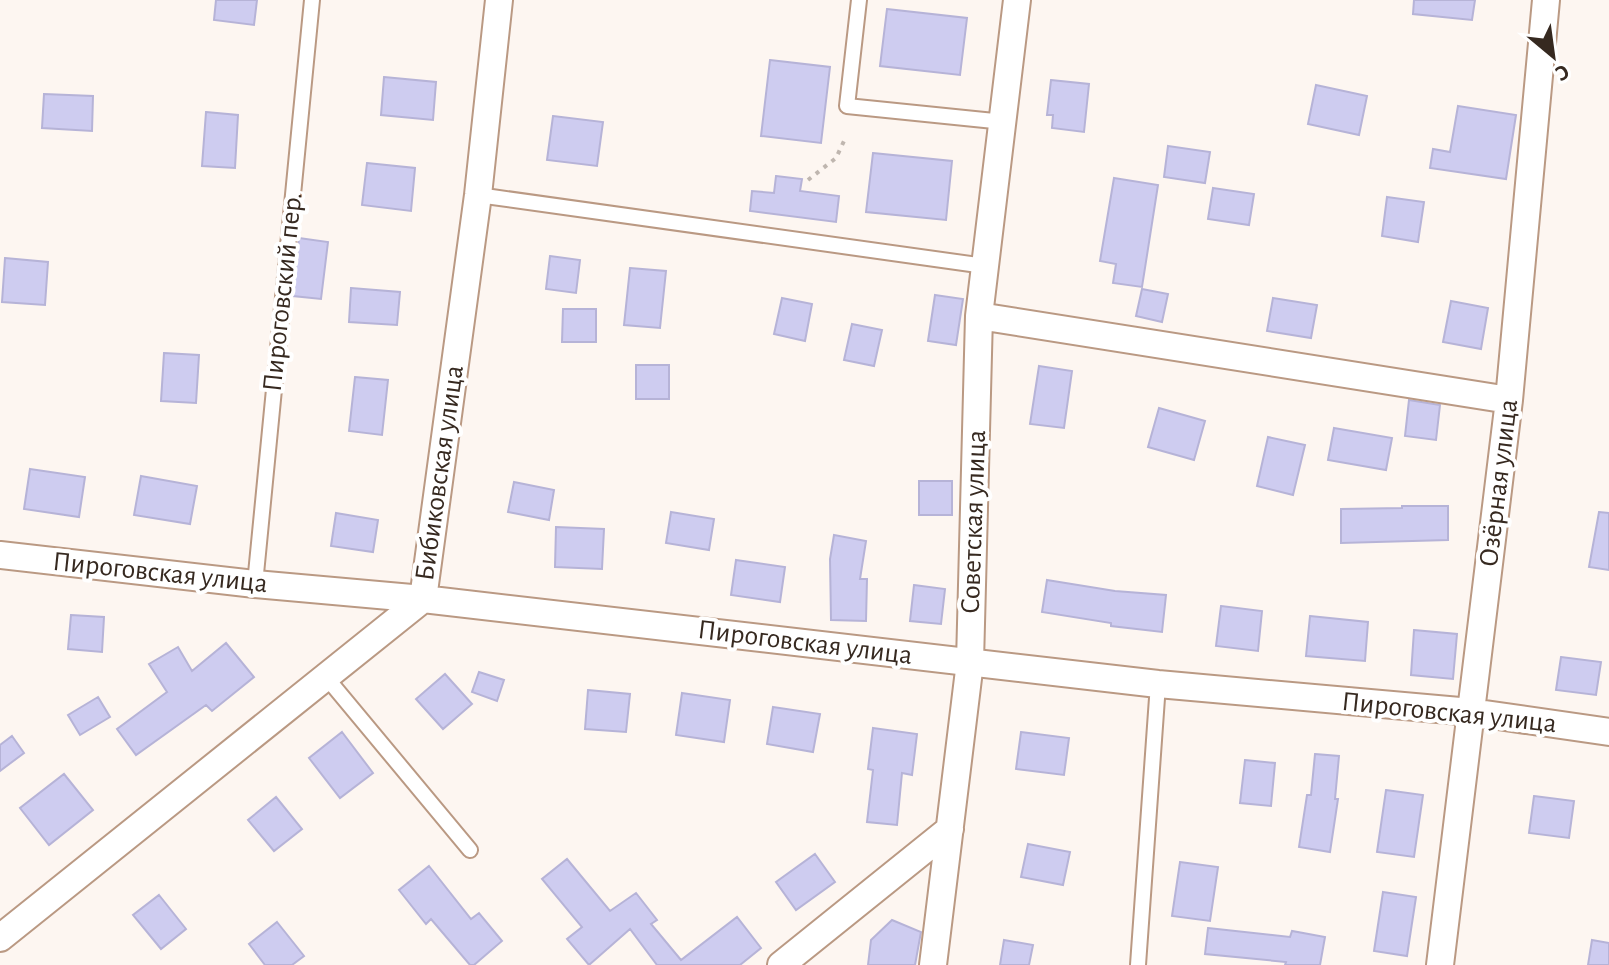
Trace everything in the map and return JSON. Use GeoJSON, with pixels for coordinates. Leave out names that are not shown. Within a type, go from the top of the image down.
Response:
{"type":"FeatureCollection","features":[{"type":"Feature","properties":{"kind":"street","name":"Бибиковская улица"},"geometry":{"type":"LineString","coordinates":[[0,938],[423,599],[478,195],[499,0]]}},
{"type":"Feature","properties":{"kind":"street","name":"Советская улица"},"geometry":{"type":"LineString","coordinates":[[933,965],[970,662],[979,316],[1017,0]]}},
{"type":"Feature","properties":{"kind":"street","name":"Озёрная улица"},"geometry":{"type":"LineString","coordinates":[[1440,965],[1509,400],[1546,0]]}},
{"type":"Feature","properties":{"kind":"street"},"geometry":{"type":"LineString","coordinates":[[979,316],[1509,400]]}},
{"type":"Feature","properties":{"kind":"street","name":"Пироговская улица"},"geometry":{"type":"LineString","coordinates":[[0,555],[255,584],[423,599],[1158,684],[1471,712],[1609,732]]}},
{"type":"Feature","properties":{"kind":"street"},"geometry":{"type":"LineString","coordinates":[[781,965],[950,829]]}},
{"type":"Feature","properties":{"kind":"lane","name":"Пироговский пер."},"geometry":{"type":"LineString","coordinates":[[255,584],[312,0]]}},
{"type":"Feature","properties":{"kind":"lane"},"geometry":{"type":"LineString","coordinates":[[859,0],[847,106],[1004,122]]}},
{"type":"Feature","properties":{"kind":"lane"},"geometry":{"type":"LineString","coordinates":[[478,195],[985,266]]}},
{"type":"Feature","properties":{"kind":"lane"},"geometry":{"type":"LineString","coordinates":[[326,677],[470,850]]}},
{"type":"Feature","properties":{"kind":"lane"},"geometry":{"type":"LineString","coordinates":[[1138,965],[1158,684]]}},
{"type":"Feature","properties":{"kind":"path"},"geometry":{"type":"LineString","coordinates":[[808,180],[836,158],[844,141]]}},
{"type":"Feature","properties":{"kind":"building"},"geometry":{"type":"Polygon","coordinates":[[[216,0],[257,0],[254,25],[214,20],[216,0]]]}},
{"type":"Feature","properties":{"kind":"building"},"geometry":{"type":"Polygon","coordinates":[[[1414,0],[1475,0],[1472,20],[1413,14],[1414,0]]]}},
{"type":"Feature","properties":{"kind":"building"},"geometry":{"type":"Polygon","coordinates":[[[887,9],[967,18],[960,75],[880,66],[887,9]]]}},
{"type":"Feature","properties":{"kind":"building"},"geometry":{"type":"Polygon","coordinates":[[[770,60],[830,67],[821,143],[761,136],[770,60]]]}},
{"type":"Feature","properties":{"kind":"building"},"geometry":{"type":"Polygon","coordinates":[[[384,77],[436,82],[433,120],[381,115],[384,77]]]}},
{"type":"Feature","properties":{"kind":"building"},"geometry":{"type":"Polygon","coordinates":[[[1051,80],[1089,84],[1084,132],[1052,128],[1053,115],[1047,115],[1051,80]]]}},
{"type":"Feature","properties":{"kind":"building"},"geometry":{"type":"Polygon","coordinates":[[[1316,85],[1367,96],[1359,135],[1308,124],[1316,85]]]}},
{"type":"Feature","properties":{"kind":"building"},"geometry":{"type":"Polygon","coordinates":[[[44,94],[93,96],[92,131],[42,128],[44,94]]]}},
{"type":"Feature","properties":{"kind":"building"},"geometry":{"type":"Polygon","coordinates":[[[1458,106],[1516,115],[1506,179],[1430,168],[1433,149],[1450,152],[1458,106]]]}},
{"type":"Feature","properties":{"kind":"building"},"geometry":{"type":"Polygon","coordinates":[[[206,112],[238,115],[235,168],[202,166],[206,112]]]}},
{"type":"Feature","properties":{"kind":"building"},"geometry":{"type":"Polygon","coordinates":[[[553,116],[603,122],[597,166],[547,160],[553,116]]]}},
{"type":"Feature","properties":{"kind":"building"},"geometry":{"type":"Polygon","coordinates":[[[1168,146],[1210,152],[1205,183],[1164,177],[1168,146]]]}},
{"type":"Feature","properties":{"kind":"building"},"geometry":{"type":"Polygon","coordinates":[[[873,153],[952,161],[946,220],[866,212],[873,153]]]}},
{"type":"Feature","properties":{"kind":"building"},"geometry":{"type":"Polygon","coordinates":[[[367,163],[415,168],[411,211],[362,205],[367,163]]]}},
{"type":"Feature","properties":{"kind":"building"},"geometry":{"type":"Polygon","coordinates":[[[776,176],[802,179],[800,191],[839,196],[836,222],[750,211],[752,191],[774,193],[776,176]]]}},
{"type":"Feature","properties":{"kind":"building"},"geometry":{"type":"Polygon","coordinates":[[[1114,178],[1158,185],[1142,287],[1113,283],[1116,264],[1100,261],[1114,178]]]}},
{"type":"Feature","properties":{"kind":"building"},"geometry":{"type":"Polygon","coordinates":[[[1213,188],[1254,194],[1249,225],[1208,219],[1213,188]]]}},
{"type":"Feature","properties":{"kind":"building"},"geometry":{"type":"Polygon","coordinates":[[[1387,197],[1424,202],[1418,242],[1382,236],[1387,197]]]}},
{"type":"Feature","properties":{"kind":"building"},"geometry":{"type":"Polygon","coordinates":[[[299,238],[328,242],[321,299],[293,296],[299,238]]]}},
{"type":"Feature","properties":{"kind":"building"},"geometry":{"type":"Polygon","coordinates":[[[550,256],[580,260],[576,293],[546,289],[550,256]]]}},
{"type":"Feature","properties":{"kind":"building"},"geometry":{"type":"Polygon","coordinates":[[[5,258],[48,262],[45,305],[2,302],[5,258]]]}},
{"type":"Feature","properties":{"kind":"building"},"geometry":{"type":"Polygon","coordinates":[[[630,268],[666,271],[660,328],[624,325],[630,268]]]}},
{"type":"Feature","properties":{"kind":"building"},"geometry":{"type":"Polygon","coordinates":[[[351,288],[400,292],[397,325],[349,322],[351,288]]]}},
{"type":"Feature","properties":{"kind":"building"},"geometry":{"type":"Polygon","coordinates":[[[1142,289],[1168,294],[1162,322],[1136,316],[1142,289]]]}},
{"type":"Feature","properties":{"kind":"building"},"geometry":{"type":"Polygon","coordinates":[[[935,295],[963,299],[956,345],[928,341],[935,295]]]}},
{"type":"Feature","properties":{"kind":"building"},"geometry":{"type":"Polygon","coordinates":[[[782,298],[812,304],[805,341],[774,334],[782,298]]]}},
{"type":"Feature","properties":{"kind":"building"},"geometry":{"type":"Polygon","coordinates":[[[1273,298],[1317,305],[1311,338],[1267,331],[1273,298]]]}},
{"type":"Feature","properties":{"kind":"building"},"geometry":{"type":"Polygon","coordinates":[[[1451,301],[1488,308],[1481,349],[1443,342],[1451,301]]]}},
{"type":"Feature","properties":{"kind":"building"},"geometry":{"type":"Polygon","coordinates":[[[563,309],[596,309],[596,342],[562,342],[563,309]]]}},
{"type":"Feature","properties":{"kind":"building"},"geometry":{"type":"Polygon","coordinates":[[[852,324],[882,330],[874,366],[844,360],[852,324]]]}},
{"type":"Feature","properties":{"kind":"building"},"geometry":{"type":"Polygon","coordinates":[[[164,353],[199,355],[196,403],[161,401],[164,353]]]}},
{"type":"Feature","properties":{"kind":"building"},"geometry":{"type":"Polygon","coordinates":[[[636,365],[669,365],[669,399],[636,399],[636,365]]]}},
{"type":"Feature","properties":{"kind":"building"},"geometry":{"type":"Polygon","coordinates":[[[1039,366],[1072,371],[1064,428],[1030,424],[1039,366]]]}},
{"type":"Feature","properties":{"kind":"building"},"geometry":{"type":"Polygon","coordinates":[[[355,377],[388,380],[382,435],[349,431],[355,377]]]}},
{"type":"Feature","properties":{"kind":"building"},"geometry":{"type":"Polygon","coordinates":[[[1409,400],[1440,405],[1436,440],[1405,436],[1409,400]]]}},
{"type":"Feature","properties":{"kind":"building"},"geometry":{"type":"Polygon","coordinates":[[[1159,408],[1205,421],[1194,460],[1148,447],[1159,408]]]}},
{"type":"Feature","properties":{"kind":"building"},"geometry":{"type":"Polygon","coordinates":[[[1334,428],[1392,438],[1386,470],[1328,460],[1334,428]]]}},
{"type":"Feature","properties":{"kind":"building"},"geometry":{"type":"Polygon","coordinates":[[[1268,437],[1305,445],[1293,495],[1257,486],[1268,437]]]}},
{"type":"Feature","properties":{"kind":"building"},"geometry":{"type":"Polygon","coordinates":[[[30,469],[85,477],[79,517],[24,509],[30,469]]]}},
{"type":"Feature","properties":{"kind":"building"},"geometry":{"type":"Polygon","coordinates":[[[141,476],[197,486],[190,524],[134,515],[141,476]]]}},
{"type":"Feature","properties":{"kind":"building"},"geometry":{"type":"Polygon","coordinates":[[[919,481],[952,481],[952,515],[919,515],[919,481]]]}},
{"type":"Feature","properties":{"kind":"building"},"geometry":{"type":"Polygon","coordinates":[[[514,482],[554,490],[549,520],[508,512],[514,482]]]}},
{"type":"Feature","properties":{"kind":"building"},"geometry":{"type":"Polygon","coordinates":[[[1448,506],[1448,540],[1341,543],[1341,509],[1448,506]]]}},
{"type":"Feature","properties":{"kind":"building"},"geometry":{"type":"Polygon","coordinates":[[[671,512],[714,519],[709,550],[666,543],[671,512]]]}},
{"type":"Feature","properties":{"kind":"building"},"geometry":{"type":"Polygon","coordinates":[[[1599,512],[1609,513],[1609,570],[1589,567],[1599,512]]]}},
{"type":"Feature","properties":{"kind":"building"},"geometry":{"type":"Polygon","coordinates":[[[336,513],[378,520],[373,552],[331,546],[336,513]]]}},
{"type":"Feature","properties":{"kind":"building"},"geometry":{"type":"Polygon","coordinates":[[[556,527],[604,529],[602,569],[555,567],[556,527]]]}},
{"type":"Feature","properties":{"kind":"building"},"geometry":{"type":"Polygon","coordinates":[[[834,535],[866,541],[860,579],[867,579],[866,621],[831,620],[830,559],[834,535]]]}},
{"type":"Feature","properties":{"kind":"building"},"geometry":{"type":"Polygon","coordinates":[[[736,560],[785,567],[780,602],[731,595],[736,560]]]}},
{"type":"Feature","properties":{"kind":"building"},"geometry":{"type":"Polygon","coordinates":[[[1047,580],[1115,591],[1166,595],[1162,632],[1111,626],[1111,623],[1042,612],[1047,580]]]}},
{"type":"Feature","properties":{"kind":"building"},"geometry":{"type":"Polygon","coordinates":[[[914,585],[945,589],[941,624],[910,621],[914,585]]]}},
{"type":"Feature","properties":{"kind":"building"},"geometry":{"type":"Polygon","coordinates":[[[1221,606],[1262,611],[1258,651],[1216,646],[1221,606]]]}},
{"type":"Feature","properties":{"kind":"building"},"geometry":{"type":"Polygon","coordinates":[[[71,615],[104,617],[102,652],[68,649],[71,615]]]}},
{"type":"Feature","properties":{"kind":"building"},"geometry":{"type":"Polygon","coordinates":[[[1310,616],[1368,622],[1365,661],[1306,656],[1310,616]]]}},
{"type":"Feature","properties":{"kind":"building"},"geometry":{"type":"Polygon","coordinates":[[[1414,630],[1457,634],[1453,679],[1411,675],[1414,630]]]}},
{"type":"Feature","properties":{"kind":"building"},"geometry":{"type":"Polygon","coordinates":[[[226,643],[254,677],[212,711],[206,705],[136,755],[117,729],[167,692],[149,664],[178,647],[192,671],[226,643]]]}},
{"type":"Feature","properties":{"kind":"building"},"geometry":{"type":"Polygon","coordinates":[[[1561,657],[1601,662],[1596,695],[1556,690],[1561,657]]]}},
{"type":"Feature","properties":{"kind":"building"},"geometry":{"type":"Polygon","coordinates":[[[479,672],[504,680],[497,701],[472,692],[479,672]]]}},
{"type":"Feature","properties":{"kind":"building"},"geometry":{"type":"Polygon","coordinates":[[[445,674],[472,704],[443,729],[416,699],[445,674]]]}},
{"type":"Feature","properties":{"kind":"building"},"geometry":{"type":"Polygon","coordinates":[[[588,690],[630,694],[626,732],[585,729],[588,690]]]}},
{"type":"Feature","properties":{"kind":"building"},"geometry":{"type":"Polygon","coordinates":[[[682,693],[730,700],[724,742],[676,735],[682,693]]]}},
{"type":"Feature","properties":{"kind":"building"},"geometry":{"type":"Polygon","coordinates":[[[98,697],[110,717],[80,735],[68,715],[98,697]]]}},
{"type":"Feature","properties":{"kind":"building"},"geometry":{"type":"Polygon","coordinates":[[[773,707],[820,714],[813,752],[767,744],[773,707]]]}},
{"type":"Feature","properties":{"kind":"building"},"geometry":{"type":"Polygon","coordinates":[[[873,728],[917,734],[912,775],[902,773],[897,825],[867,822],[873,770],[868,769],[873,728]]]}},
{"type":"Feature","properties":{"kind":"building"},"geometry":{"type":"Polygon","coordinates":[[[342,732],[373,773],[340,798],[309,758],[342,732]]]}},
{"type":"Feature","properties":{"kind":"building"},"geometry":{"type":"Polygon","coordinates":[[[1021,732],[1069,738],[1064,775],[1016,769],[1021,732]]]}},
{"type":"Feature","properties":{"kind":"building"},"geometry":{"type":"Polygon","coordinates":[[[12,736],[24,753],[0,771],[0,745],[12,736]]]}},
{"type":"Feature","properties":{"kind":"building"},"geometry":{"type":"Polygon","coordinates":[[[1315,754],[1339,756],[1335,799],[1338,799],[1330,852],[1299,847],[1307,795],[1311,795],[1315,754]]]}},
{"type":"Feature","properties":{"kind":"building"},"geometry":{"type":"Polygon","coordinates":[[[1245,760],[1275,763],[1271,806],[1240,803],[1245,760]]]}},
{"type":"Feature","properties":{"kind":"building"},"geometry":{"type":"Polygon","coordinates":[[[64,774],[93,810],[49,845],[20,808],[64,774]]]}},
{"type":"Feature","properties":{"kind":"building"},"geometry":{"type":"Polygon","coordinates":[[[1386,790],[1423,795],[1414,857],[1377,852],[1386,790]]]}},
{"type":"Feature","properties":{"kind":"building"},"geometry":{"type":"Polygon","coordinates":[[[1534,796],[1574,801],[1569,838],[1529,833],[1534,796]]]}},
{"type":"Feature","properties":{"kind":"building"},"geometry":{"type":"Polygon","coordinates":[[[276,797],[302,829],[274,851],[248,820],[276,797]]]}},
{"type":"Feature","properties":{"kind":"building"},"geometry":{"type":"Polygon","coordinates":[[[1028,844],[1070,852],[1063,885],[1021,877],[1028,844]]]}},
{"type":"Feature","properties":{"kind":"building"},"geometry":{"type":"Polygon","coordinates":[[[815,854],[835,882],[796,910],[776,882],[815,854]]]}},
{"type":"Feature","properties":{"kind":"building"},"geometry":{"type":"Polygon","coordinates":[[[567,859],[610,911],[636,893],[657,920],[651,924],[681,960],[737,917],[761,948],[740,965],[657,965],[630,929],[589,965],[567,939],[582,927],[542,879],[567,859]]]}},
{"type":"Feature","properties":{"kind":"building"},"geometry":{"type":"Polygon","coordinates":[[[1180,862],[1218,867],[1210,921],[1172,916],[1180,862]]]}},
{"type":"Feature","properties":{"kind":"building"},"geometry":{"type":"Polygon","coordinates":[[[429,866],[471,919],[479,913],[502,941],[474,965],[470,965],[431,919],[426,924],[399,890],[429,866]]]}},
{"type":"Feature","properties":{"kind":"building"},"geometry":{"type":"Polygon","coordinates":[[[1383,892],[1416,897],[1407,956],[1374,951],[1383,892]]]}},
{"type":"Feature","properties":{"kind":"building"},"geometry":{"type":"Polygon","coordinates":[[[159,895],[186,929],[161,949],[133,915],[159,895]]]}},
{"type":"Feature","properties":{"kind":"building"},"geometry":{"type":"Polygon","coordinates":[[[892,920],[921,932],[915,965],[868,965],[871,940],[892,920]]]}},
{"type":"Feature","properties":{"kind":"building"},"geometry":{"type":"Polygon","coordinates":[[[277,922],[304,956],[292,965],[265,965],[249,944],[277,922]]]}},
{"type":"Feature","properties":{"kind":"building"},"geometry":{"type":"Polygon","coordinates":[[[1208,928],[1290,937],[1292,931],[1325,937],[1320,965],[1285,965],[1286,962],[1205,954],[1208,928]]]}},
{"type":"Feature","properties":{"kind":"building"},"geometry":{"type":"Polygon","coordinates":[[[1004,940],[1033,945],[1029,965],[1000,965],[1004,940]]]}},
{"type":"Feature","properties":{"kind":"building"},"geometry":{"type":"Polygon","coordinates":[[[1592,940],[1609,943],[1609,965],[1588,965],[1592,940]]]}}]}
